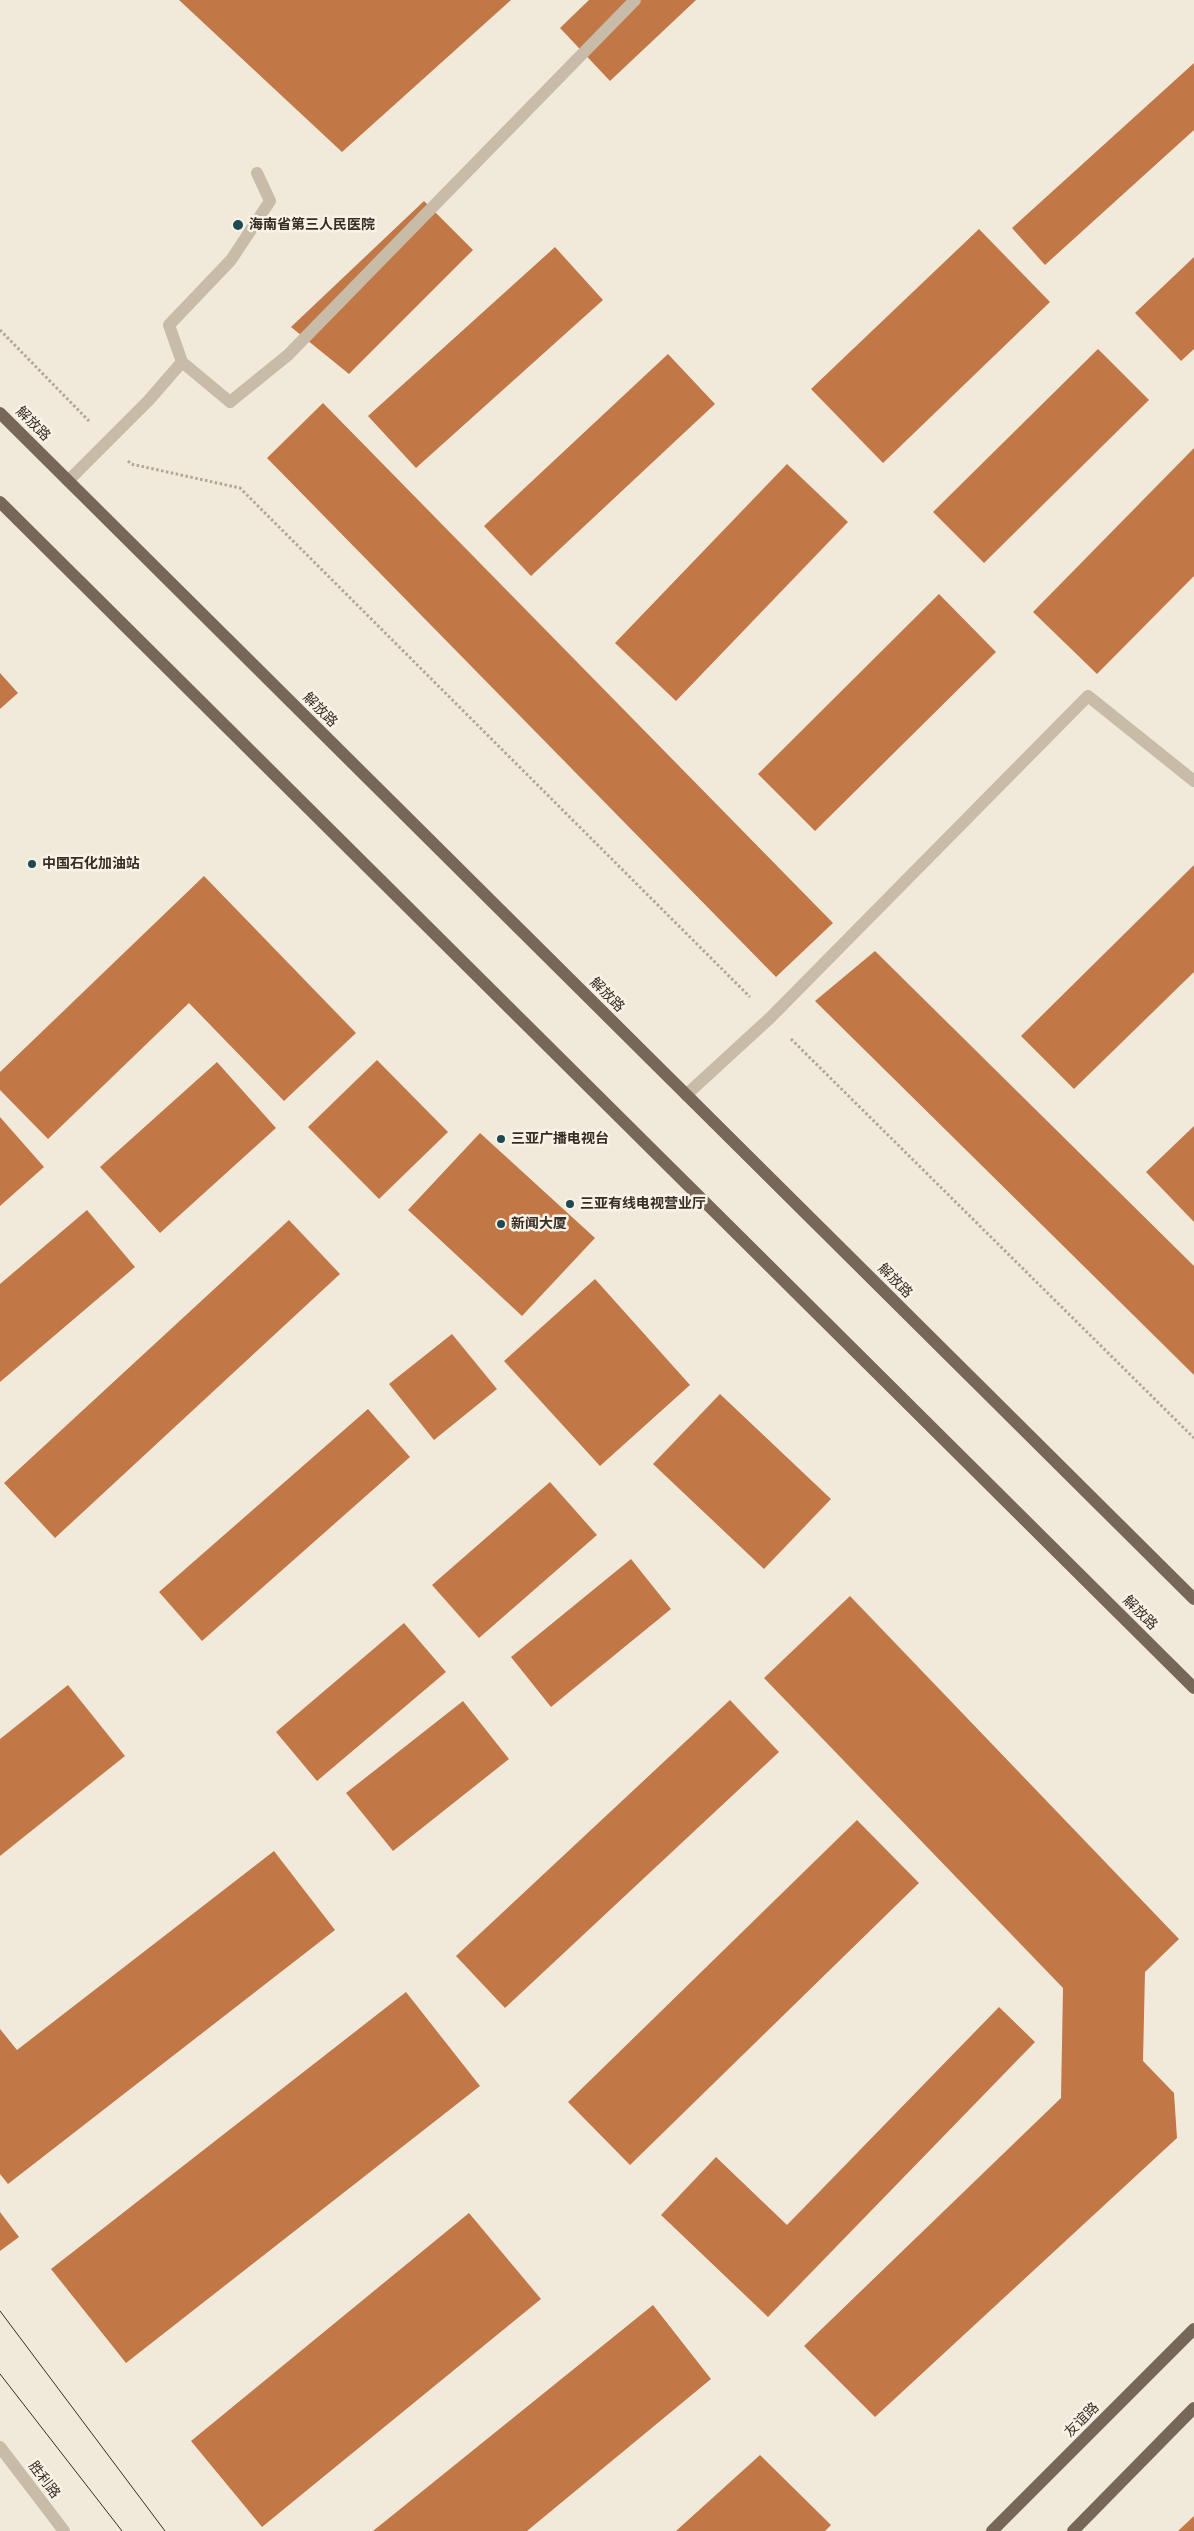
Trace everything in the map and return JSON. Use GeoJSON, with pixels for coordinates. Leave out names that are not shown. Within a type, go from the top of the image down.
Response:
{"type":"FeatureCollection","features":[{"type":"Feature","properties":{"kind":"main road","name":"解放路"},"geometry":{"type":"LineString","coordinates":[[0,413],[1194,1599]]}},
{"type":"Feature","properties":{"kind":"main road","name":"解放路"},"geometry":{"type":"LineString","coordinates":[[0,502],[1194,1688]]}},
{"type":"Feature","properties":{"kind":"main road","name":"友谊路"},"geometry":{"type":"LineString","coordinates":[[992,2531],[1194,2329]]}},
{"type":"Feature","properties":{"kind":"main road"},"geometry":{"type":"LineString","coordinates":[[1073,2531],[1194,2408]]}},
{"type":"Feature","properties":{"kind":"street"},"geometry":{"type":"LineString","coordinates":[[257,173],[270,201],[231,260],[169,325],[182,362],[230,402],[288,355],[635,0]]}},
{"type":"Feature","properties":{"kind":"street"},"geometry":{"type":"LineString","coordinates":[[68,480],[149,400],[182,362]]}},
{"type":"Feature","properties":{"kind":"street"},"geometry":{"type":"LineString","coordinates":[[686,1095],[770,1018],[1088,696],[1194,781]]}},
{"type":"Feature","properties":{"kind":"street","name":"胜利路"},"geometry":{"type":"LineString","coordinates":[[0,2447],[64,2531]]}},
{"type":"Feature","properties":{"kind":"path"},"geometry":{"type":"LineString","coordinates":[[0,330],[90,422]]}},
{"type":"Feature","properties":{"kind":"path"},"geometry":{"type":"LineString","coordinates":[[124,457],[131,464],[240,488],[770,1018],[1194,1438]]}},
{"type":"Feature","properties":{"kind":"building"},"geometry":{"type":"Polygon","coordinates":[[[179,0],[511,0],[342,152],[179,0]]]}},
{"type":"Feature","properties":{"kind":"building"},"geometry":{"type":"Polygon","coordinates":[[[589,0],[696,0],[610,81],[560,28],[589,0]]]}},
{"type":"Feature","properties":{"kind":"building"},"geometry":{"type":"Polygon","coordinates":[[[1194,63],[1194,130],[1045,265],[1012,228],[1194,63]]]}},
{"type":"Feature","properties":{"kind":"building"},"geometry":{"type":"Polygon","coordinates":[[[424,201],[473,250],[349,374],[291,327],[424,201]]]}},
{"type":"Feature","properties":{"kind":"building"},"geometry":{"type":"Polygon","coordinates":[[[979,229],[1050,302],[883,463],[811,389],[979,229]]]}},
{"type":"Feature","properties":{"kind":"building"},"geometry":{"type":"Polygon","coordinates":[[[555,247],[603,300],[416,468],[368,416],[555,247]]]}},
{"type":"Feature","properties":{"kind":"building"},"geometry":{"type":"Polygon","coordinates":[[[1194,257],[1194,349],[1181,361],[1135,313],[1194,257]]]}},
{"type":"Feature","properties":{"kind":"building"},"geometry":{"type":"Polygon","coordinates":[[[1098,349],[1149,400],[984,563],[933,512],[1098,349]]]}},
{"type":"Feature","properties":{"kind":"building"},"geometry":{"type":"Polygon","coordinates":[[[668,354],[715,404],[531,576],[484,526],[668,354]]]}},
{"type":"Feature","properties":{"kind":"building"},"geometry":{"type":"Polygon","coordinates":[[[323,403],[833,923],[776,977],[267,458],[323,403]]]}},
{"type":"Feature","properties":{"kind":"building"},"geometry":{"type":"Polygon","coordinates":[[[1194,448],[1194,576],[1097,674],[1033,612],[1194,448]]]}},
{"type":"Feature","properties":{"kind":"building"},"geometry":{"type":"Polygon","coordinates":[[[787,464],[848,522],[676,701],[615,643],[787,464]]]}},
{"type":"Feature","properties":{"kind":"building"},"geometry":{"type":"Polygon","coordinates":[[[939,594],[996,652],[815,831],[758,774],[939,594]]]}},
{"type":"Feature","properties":{"kind":"building"},"geometry":{"type":"Polygon","coordinates":[[[0,673],[18,693],[0,709],[0,673]]]}},
{"type":"Feature","properties":{"kind":"building"},"geometry":{"type":"Polygon","coordinates":[[[1194,865],[1194,972],[1074,1089],[1021,1036],[1194,865]]]}},
{"type":"Feature","properties":{"kind":"building"},"geometry":{"type":"Polygon","coordinates":[[[204,876],[356,1033],[284,1101],[189,1003],[48,1139],[0,1090],[0,1072],[204,876]]]}},
{"type":"Feature","properties":{"kind":"building"},"geometry":{"type":"Polygon","coordinates":[[[875,951],[1194,1266],[1194,1375],[815,1001],[875,951]]]}},
{"type":"Feature","properties":{"kind":"building"},"geometry":{"type":"Polygon","coordinates":[[[377,1060],[448,1132],[379,1199],[308,1127],[377,1060]]]}},
{"type":"Feature","properties":{"kind":"building"},"geometry":{"type":"Polygon","coordinates":[[[217,1062],[276,1128],[160,1233],[100,1167],[217,1062]]]}},
{"type":"Feature","properties":{"kind":"building"},"geometry":{"type":"Polygon","coordinates":[[[0,1117],[44,1167],[0,1206],[0,1117]]]}},
{"type":"Feature","properties":{"kind":"building"},"geometry":{"type":"Polygon","coordinates":[[[1194,1126],[1194,1222],[1146,1172],[1194,1126]]]}},
{"type":"Feature","properties":{"kind":"building","name":"新闻大厦"},"geometry":{"type":"Polygon","coordinates":[[[480,1133],[595,1238],[522,1316],[408,1210],[480,1133]]]}},
{"type":"Feature","properties":{"kind":"building"},"geometry":{"type":"Polygon","coordinates":[[[87,1210],[135,1267],[0,1382],[0,1284],[87,1210]]]}},
{"type":"Feature","properties":{"kind":"building"},"geometry":{"type":"Polygon","coordinates":[[[289,1220],[340,1274],[55,1538],[4,1483],[289,1220]]]}},
{"type":"Feature","properties":{"kind":"building"},"geometry":{"type":"Polygon","coordinates":[[[595,1279],[690,1385],[600,1466],[504,1361],[595,1279]]]}},
{"type":"Feature","properties":{"kind":"building"},"geometry":{"type":"Polygon","coordinates":[[[452,1334],[497,1389],[434,1440],[389,1384],[452,1334]]]}},
{"type":"Feature","properties":{"kind":"building"},"geometry":{"type":"Polygon","coordinates":[[[720,1394],[831,1499],[764,1569],[653,1464],[720,1394]]]}},
{"type":"Feature","properties":{"kind":"building"},"geometry":{"type":"Polygon","coordinates":[[[368,1409],[410,1457],[202,1641],[159,1592],[368,1409]]]}},
{"type":"Feature","properties":{"kind":"building"},"geometry":{"type":"Polygon","coordinates":[[[550,1482],[597,1535],[479,1638],[432,1585],[550,1482]]]}},
{"type":"Feature","properties":{"kind":"building"},"geometry":{"type":"Polygon","coordinates":[[[631,1559],[671,1609],[551,1707],[511,1657],[631,1559]]]}},
{"type":"Feature","properties":{"kind":"building"},"geometry":{"type":"Polygon","coordinates":[[[850,1596],[1179,1939],[1145,1972],[1143,2061],[1174,2093],[1177,2138],[875,2417],[804,2346],[1061,2098],[1063,1988],[764,1678],[850,1596]]]}},
{"type":"Feature","properties":{"kind":"building"},"geometry":{"type":"Polygon","coordinates":[[[404,1623],[446,1672],[317,1781],[276,1732],[404,1623]]]}},
{"type":"Feature","properties":{"kind":"building"},"geometry":{"type":"Polygon","coordinates":[[[68,1685],[125,1756],[0,1856],[0,1739],[68,1685]]]}},
{"type":"Feature","properties":{"kind":"building"},"geometry":{"type":"Polygon","coordinates":[[[730,1700],[779,1752],[505,2008],[456,1956],[730,1700]]]}},
{"type":"Feature","properties":{"kind":"building"},"geometry":{"type":"Polygon","coordinates":[[[463,1701],[509,1759],[393,1851],[346,1793],[463,1701]]]}},
{"type":"Feature","properties":{"kind":"building"},"geometry":{"type":"Polygon","coordinates":[[[857,1820],[919,1883],[630,2165],[568,2102],[857,1820]]]}},
{"type":"Feature","properties":{"kind":"building"},"geometry":{"type":"Polygon","coordinates":[[[274,1851],[335,1930],[8,2184],[0,2174],[0,2029],[17,2050],[274,1851]]]}},
{"type":"Feature","properties":{"kind":"building"},"geometry":{"type":"Polygon","coordinates":[[[406,1992],[480,2086],[126,2363],[51,2269],[406,1992]]]}},
{"type":"Feature","properties":{"kind":"building"},"geometry":{"type":"Polygon","coordinates":[[[999,2007],[1035,2042],[768,2317],[661,2215],[716,2157],[787,2225],[999,2007]]]}},
{"type":"Feature","properties":{"kind":"building"},"geometry":{"type":"Polygon","coordinates":[[[0,2212],[19,2237],[0,2251],[0,2212]]]}},
{"type":"Feature","properties":{"kind":"building"},"geometry":{"type":"Polygon","coordinates":[[[469,2213],[541,2299],[262,2527],[191,2441],[469,2213]]]}},
{"type":"Feature","properties":{"kind":"building"},"geometry":{"type":"Polygon","coordinates":[[[653,2305],[711,2379],[527,2531],[373,2531],[653,2305]]]}},
{"type":"Feature","properties":{"kind":"building"},"geometry":{"type":"Polygon","coordinates":[[[760,2455],[831,2525],[825,2531],[676,2531],[760,2455]]]}},
{"type":"Feature","properties":{"kind":"building"},"geometry":{"type":"Polygon","coordinates":[[[1194,2516],[1194,2531],[1178,2531],[1194,2516]]]}},
{"type":"Feature","properties":{"kind":"tram line"},"geometry":{"type":"LineString","coordinates":[[0,2311],[165,2531]]}},
{"type":"Feature","properties":{"kind":"tram line"},"geometry":{"type":"LineString","coordinates":[[0,2374],[122,2531]]}},
{"type":"Feature","properties":{"kind":"place","name":"海南省第三人民医院"},"geometry":{"type":"Point","coordinates":[238,225]}},
{"type":"Feature","properties":{"kind":"place","name":"中国石化加油站"},"geometry":{"type":"Point","coordinates":[32,864]}},
{"type":"Feature","properties":{"kind":"place","name":"三亚广播电视台"},"geometry":{"type":"Point","coordinates":[501,1139]}},
{"type":"Feature","properties":{"kind":"place","name":"三亚有线电视营业厅"},"geometry":{"type":"Point","coordinates":[570,1204]}},
{"type":"Feature","properties":{"kind":"place","name":"新闻大厦"},"geometry":{"type":"Point","coordinates":[501,1224]}}]}
